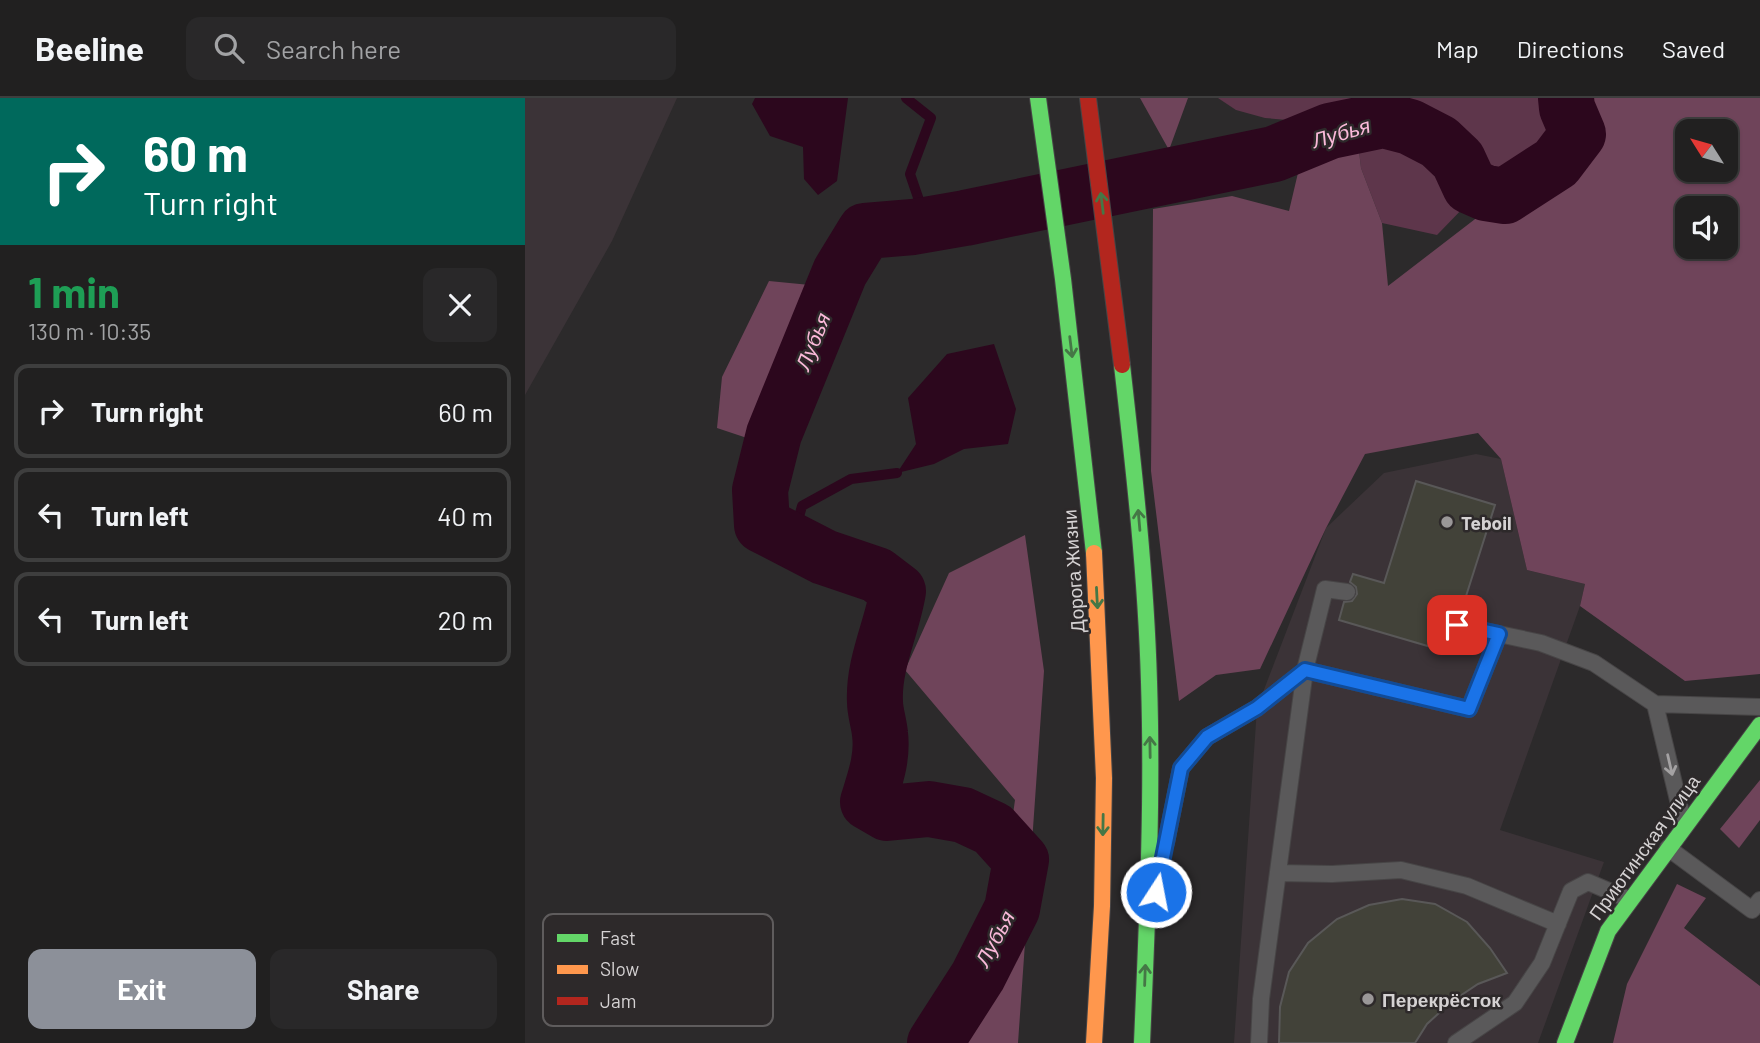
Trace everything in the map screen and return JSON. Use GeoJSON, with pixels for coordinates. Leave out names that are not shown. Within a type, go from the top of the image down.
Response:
{"type":"FeatureCollection","features":[{"type":"Feature","properties":{"kind":"main road","name":"Дорога Жизни"},"geometry":{"type":"LineString","coordinates":[[1038,98],[1063,279],[1094,547],[1104,778],[1102,906],[1094,1043]]}},
{"type":"Feature","properties":{"kind":"main road"},"geometry":{"type":"LineString","coordinates":[[1088,98],[1140,522],[1149,681],[1151,840],[1142,1043]]}},
{"type":"Feature","properties":{"kind":"main road","name":"Приютинская улица"},"geometry":{"type":"LineString","coordinates":[[1565,1043],[1608,932],[1760,725]]}},
{"type":"Feature","properties":{"kind":"lane"},"geometry":{"type":"LineString","coordinates":[[1259,1043],[1261,999],[1305,670],[1325,589],[1347,592]]}},
{"type":"Feature","properties":{"kind":"lane"},"geometry":{"type":"LineString","coordinates":[[1457,625],[1541,643],[1594,663],[1655,704],[1760,707]]}},
{"type":"Feature","properties":{"kind":"lane"},"geometry":{"type":"LineString","coordinates":[[1305,670],[1469,709],[1499,634]]}},
{"type":"Feature","properties":{"kind":"lane"},"geometry":{"type":"LineString","coordinates":[[1146,942],[1181,768],[1207,737],[1257,708],[1305,670]]}},
{"type":"Feature","properties":{"kind":"lane"},"geometry":{"type":"LineString","coordinates":[[1655,704],[1684,825]]}},
{"type":"Feature","properties":{"kind":"lane"},"geometry":{"type":"LineString","coordinates":[[1668,848],[1757,909]]}},
{"type":"Feature","properties":{"kind":"lane"},"geometry":{"type":"LineString","coordinates":[[1278,873],[1332,874],[1401,870],[1467,886],[1558,924]]}},
{"type":"Feature","properties":{"kind":"lane"},"geometry":{"type":"LineString","coordinates":[[1455,1043],[1515,1003],[1542,963],[1571,891],[1588,882],[1630,901]]}},
{"type":"Feature","properties":{"kind":"shaded area"},"geometry":{"type":"Polygon","coordinates":[[[525,98],[677,98],[612,241],[525,395],[525,98]]]}},
{"type":"Feature","properties":{"kind":"shaded area"},"geometry":{"type":"Polygon","coordinates":[[[755,98],[848,98],[837,181],[818,195],[804,179],[803,147],[770,136],[752,104],[755,98]]]}},
{"type":"Feature","properties":{"kind":"shaded area"},"geometry":{"type":"Polygon","coordinates":[[[1140,98],[1188,98],[1169,150],[1140,98]]]}},
{"type":"Feature","properties":{"kind":"shaded area"},"geometry":{"type":"Polygon","coordinates":[[[1218,98],[1566,98],[1567,108],[1578,134],[1556,163],[1505,196],[1468,203],[1437,235],[1382,223],[1361,168],[1356,126],[1265,118],[1236,110],[1218,98]]]}},
{"type":"Feature","properties":{"kind":"shaded area"},"geometry":{"type":"Polygon","coordinates":[[[1566,98],[1760,98],[1760,674],[1685,681],[1580,606],[1585,584],[1527,570],[1501,459],[1478,433],[1365,454],[1326,528],[1260,669],[1216,675],[1179,701],[1151,471],[1153,209],[1232,196],[1289,211],[1310,122],[1356,126],[1361,168],[1382,223],[1388,286],[1505,196],[1556,163],[1578,134],[1567,108],[1566,98]]]}},
{"type":"Feature","properties":{"kind":"shaded area"},"geometry":{"type":"Polygon","coordinates":[[[769,281],[810,285],[753,440],[717,428],[722,377],[769,281]]]}},
{"type":"Feature","properties":{"kind":"shaded area"},"geometry":{"type":"Polygon","coordinates":[[[994,344],[1016,409],[1008,444],[964,449],[934,464],[897,473],[916,444],[908,398],[947,354],[994,344]]]}},
{"type":"Feature","properties":{"kind":"shaded area"},"geometry":{"type":"Polygon","coordinates":[[[1476,454],[1501,459],[1527,570],[1585,584],[1580,606],[1500,830],[1604,862],[1538,1043],[1234,1043],[1257,708],[1326,528],[1384,473],[1476,454]]]}},
{"type":"Feature","properties":{"kind":"shaded area"},"geometry":{"type":"Polygon","coordinates":[[[1025,535],[1044,671],[1018,1043],[945,1043],[1002,892],[1015,800],[905,670],[949,573],[1025,535]]]}},
{"type":"Feature","properties":{"kind":"shaded area"},"geometry":{"type":"Polygon","coordinates":[[[1760,780],[1760,820],[1739,848],[1720,829],[1760,780]]]}},
{"type":"Feature","properties":{"kind":"shaded area"},"geometry":{"type":"Polygon","coordinates":[[[1677,884],[1706,898],[1684,928],[1760,986],[1760,1043],[1613,1043],[1627,984],[1677,884]]]}},
{"type":"Feature","properties":{"kind":"building"},"geometry":{"type":"Polygon","coordinates":[[[1416,481],[1495,505],[1460,615],[1453,615],[1447,622],[1447,629],[1454,635],[1448,652],[1339,620],[1344,602],[1352,601],[1357,594],[1356,587],[1350,582],[1353,574],[1384,583],[1416,481]]]}},
{"type":"Feature","properties":{"kind":"building"},"geometry":{"type":"Polygon","coordinates":[[[1402,899],[1435,904],[1467,922],[1507,973],[1478,984],[1451,1002],[1427,1024],[1415,1043],[1279,1043],[1280,1007],[1289,972],[1308,943],[1337,919],[1369,905],[1402,899]]]}},
{"type":"Feature","properties":{"kind":"waterway"},"geometry":{"type":"LineString","coordinates":[[906,98],[931,118],[910,174],[921,206],[913,227]]}},
{"type":"Feature","properties":{"kind":"waterway","name":"Лубья"},"geometry":{"type":"LineString","coordinates":[[935,1043],[978,976],[1012,909],[1021,860],[993,829],[963,815],[929,809],[887,813],[868,802],[880,752],[875,688],[898,591],[877,575],[824,557],[762,525],[760,490],[774,434],[840,272],[865,231],[913,227],[965,218],[1274,154],[1330,131],[1383,120],[1410,127],[1439,142],[1458,160],[1470,186],[1486,193],[1505,196],[1556,163],[1578,134],[1567,108],[1566,98]]}},
{"type":"Feature","properties":{"kind":"waterway"},"geometry":{"type":"LineString","coordinates":[[762,525],[797,524],[802,506],[851,479],[897,473]]}},
{"type":"Feature","properties":{"kind":"traffic: fast"},"geometry":{"type":"LineString","coordinates":[[1038,98],[1063,279],[1094,553]]}},
{"type":"Feature","properties":{"kind":"traffic: fast"},"geometry":{"type":"LineString","coordinates":[[1122,365],[1142,563],[1149,682],[1150,818],[1142,1043]]}},
{"type":"Feature","properties":{"kind":"traffic: fast"},"geometry":{"type":"LineString","coordinates":[[1565,1043],[1608,931],[1760,725]]}},
{"type":"Feature","properties":{"kind":"traffic: slow"},"geometry":{"type":"LineString","coordinates":[[1094,553],[1104,778],[1102,906],[1094,1043]]}},
{"type":"Feature","properties":{"kind":"traffic: jam"},"geometry":{"type":"LineString","coordinates":[[1088,98],[1122,365]]}},
{"type":"Feature","properties":{"kind":"place","name":"Teboil"},"geometry":{"type":"Point","coordinates":[1447,522]}},
{"type":"Feature","properties":{"kind":"place","name":"Перекрёсток"},"geometry":{"type":"Point","coordinates":[1368,999]}},
{"type":"Feature","properties":{"kind":"route"},"geometry":{"type":"LineString","coordinates":[[1156,892],[1181,768],[1207,737],[1257,708],[1305,670],[1469,709],[1499,634],[1457,625]]}}]}
